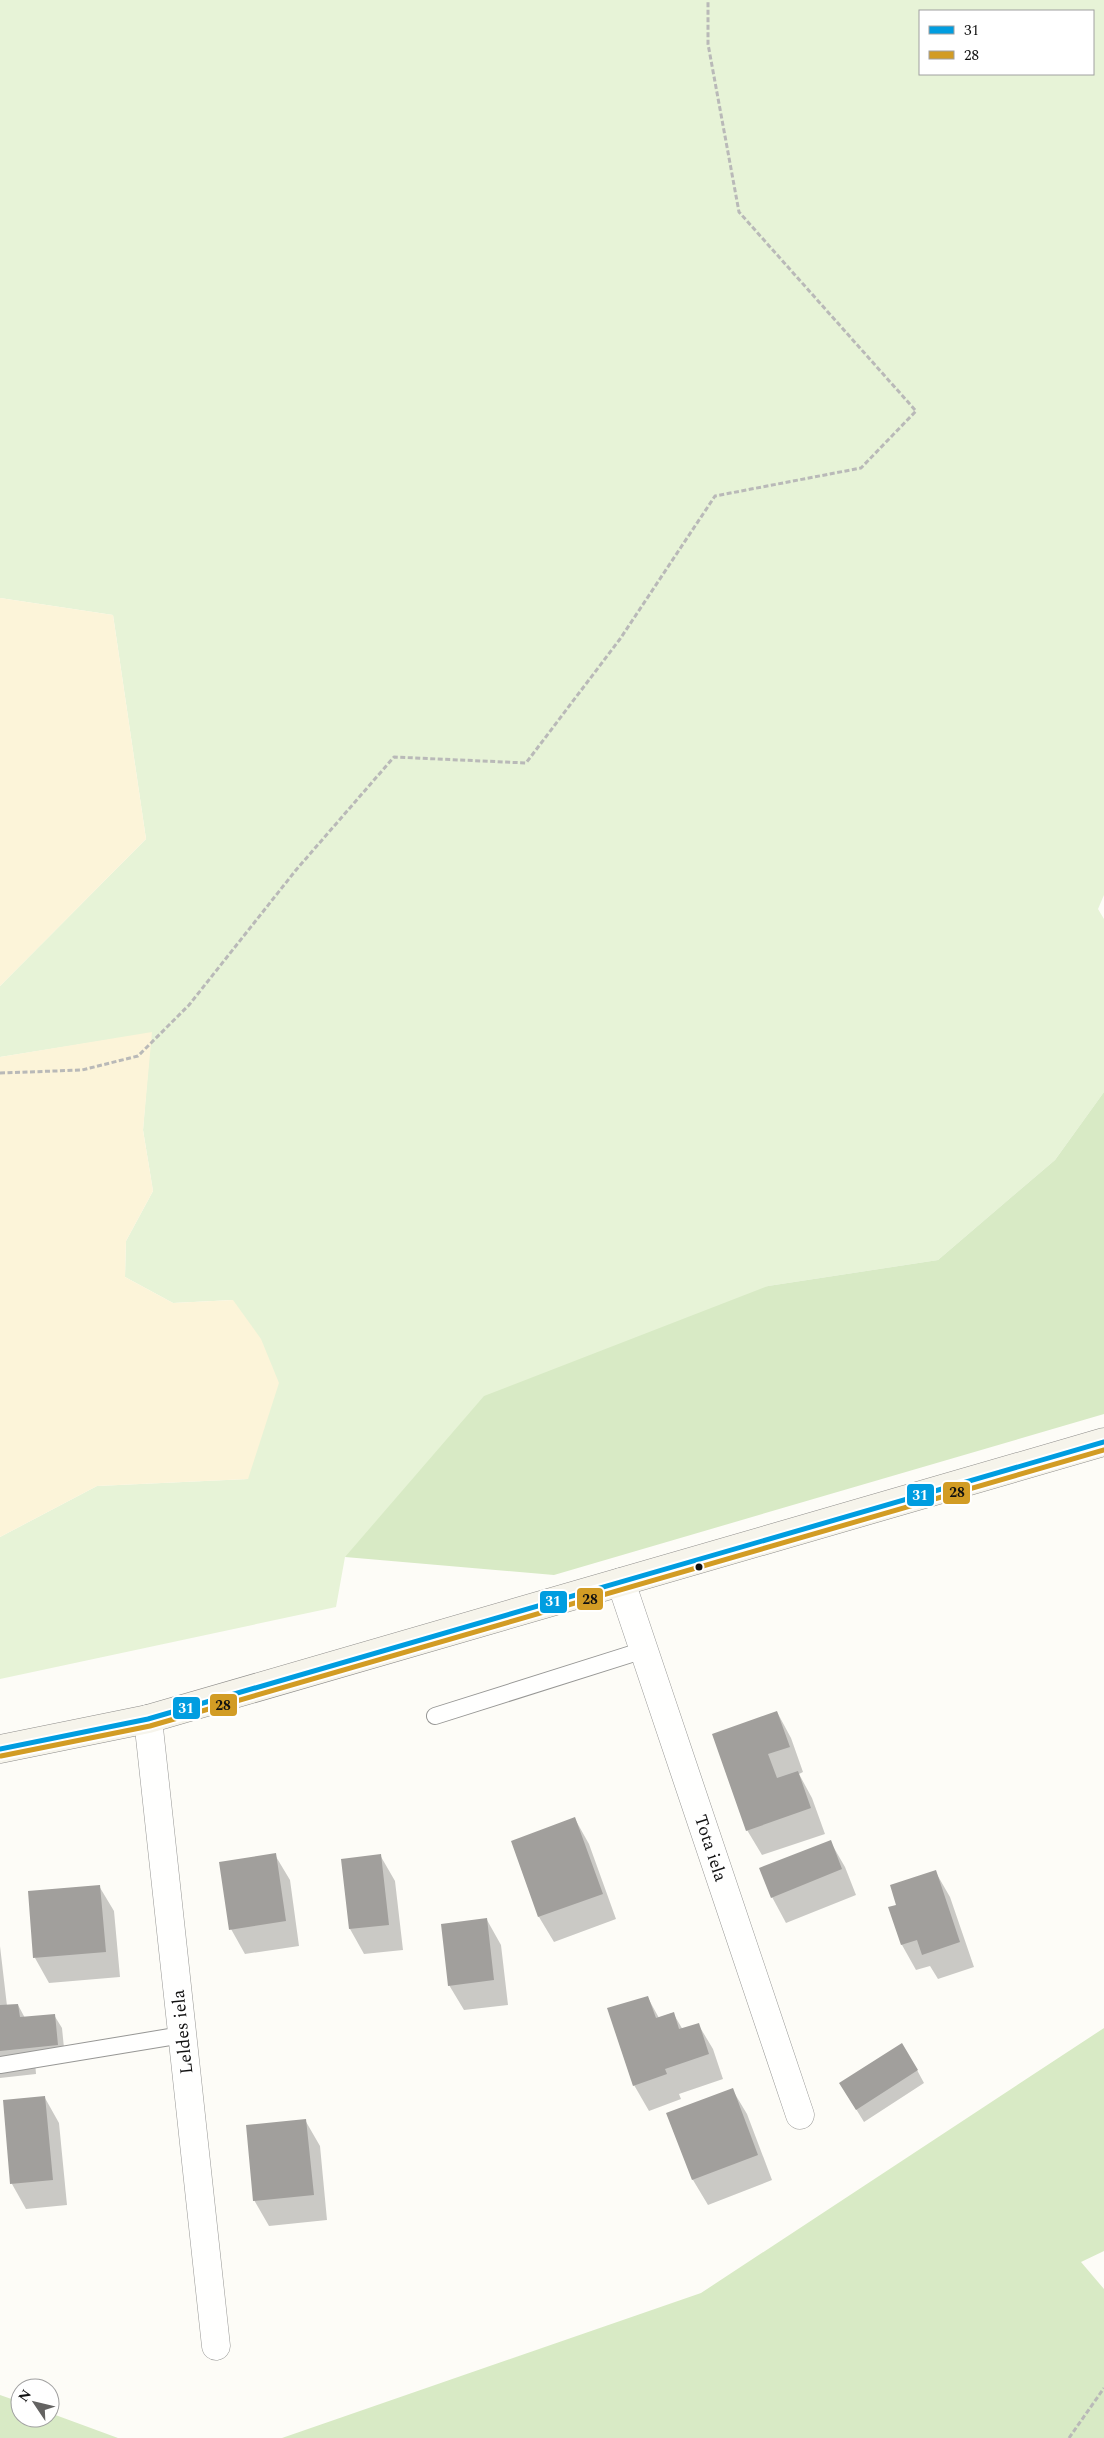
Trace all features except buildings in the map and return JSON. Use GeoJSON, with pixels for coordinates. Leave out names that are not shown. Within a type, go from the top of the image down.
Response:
{"type":"FeatureCollection","features":[{"type":"Feature","properties":{"kind":"main road"},"geometry":{"type":"LineString","coordinates":[[0,1749],[148,1718],[1104,1442]]}},
{"type":"Feature","properties":{"kind":"street","name":"Tota iela"},"geometry":{"type":"LineString","coordinates":[[621,1582],[800,2115]]}},
{"type":"Feature","properties":{"kind":"street","name":"Leldes iela"},"geometry":{"type":"LineString","coordinates":[[148,1718],[216,2346]]}},
{"type":"Feature","properties":{"kind":"lane"},"geometry":{"type":"LineString","coordinates":[[435,1716],[644,1650]]}},
{"type":"Feature","properties":{"kind":"lane"},"geometry":{"type":"LineString","coordinates":[[0,2065],[182,2035]]}},
{"type":"Feature","properties":{"kind":"path"},"geometry":{"type":"LineString","coordinates":[[0,1073],[82,1070],[138,1056],[189,1004],[296,870],[394,757],[526,763],[620,640],[715,496],[860,468],[916,410],[738,212],[708,44],[708,0]]}},
{"type":"Feature","properties":{"kind":"path"},"geometry":{"type":"LineString","coordinates":[[1069,2438],[1104,2388]]}},
{"type":"Feature","properties":{"kind":"green space"},"geometry":{"type":"Polygon","coordinates":[[[0,0],[1104,0],[1104,895],[1098,909],[1104,919],[1104,1092],[1055,1160],[938,1260],[768,1286],[345,1557],[336,1607],[0,1679],[0,1537],[97,1486],[248,1479],[233,1300],[173,1303],[125,1277],[126,1241],[153,1191],[143,1130],[151,1033],[0,1057],[0,986],[146,839],[113,615],[0,598],[0,0]]]}},
{"type":"Feature","properties":{"kind":"green space"},"geometry":{"type":"Polygon","coordinates":[[[1104,1092],[1104,1414],[554,1575],[345,1557],[484,1396],[768,1286],[938,1260],[1055,1160],[1104,1092]]]}},
{"type":"Feature","properties":{"kind":"green space"},"geometry":{"type":"Polygon","coordinates":[[[1104,2028],[1104,2251],[1081,2262],[1104,2289],[1104,2438],[282,2438],[701,2293],[1104,2028]]]}},
{"type":"Feature","properties":{"kind":"green space"},"geometry":{"type":"Polygon","coordinates":[[[0,2395],[10,2398],[10,2428],[60,2428],[60,2417],[118,2438],[0,2438],[0,2395]]]}},
{"type":"Feature","properties":{"kind":"sand"},"geometry":{"type":"Polygon","coordinates":[[[0,598],[113,615],[146,839],[0,986],[0,598]]]}},
{"type":"Feature","properties":{"kind":"sand"},"geometry":{"type":"Polygon","coordinates":[[[152,1032],[143,1130],[153,1191],[126,1241],[125,1277],[173,1303],[233,1300],[261,1339],[279,1383],[248,1479],[97,1486],[0,1537],[0,1057],[152,1032]]]}},
{"type":"Feature","properties":{"kind":"transit line","name":"31"},"geometry":{"type":"LineString","coordinates":[[0,1749],[148,1719],[1104,1442]]}},
{"type":"Feature","properties":{"kind":"transit line","name":"28"},"geometry":{"type":"LineString","coordinates":[[1,1756],[150,1726],[1104,1450]]}}]}
